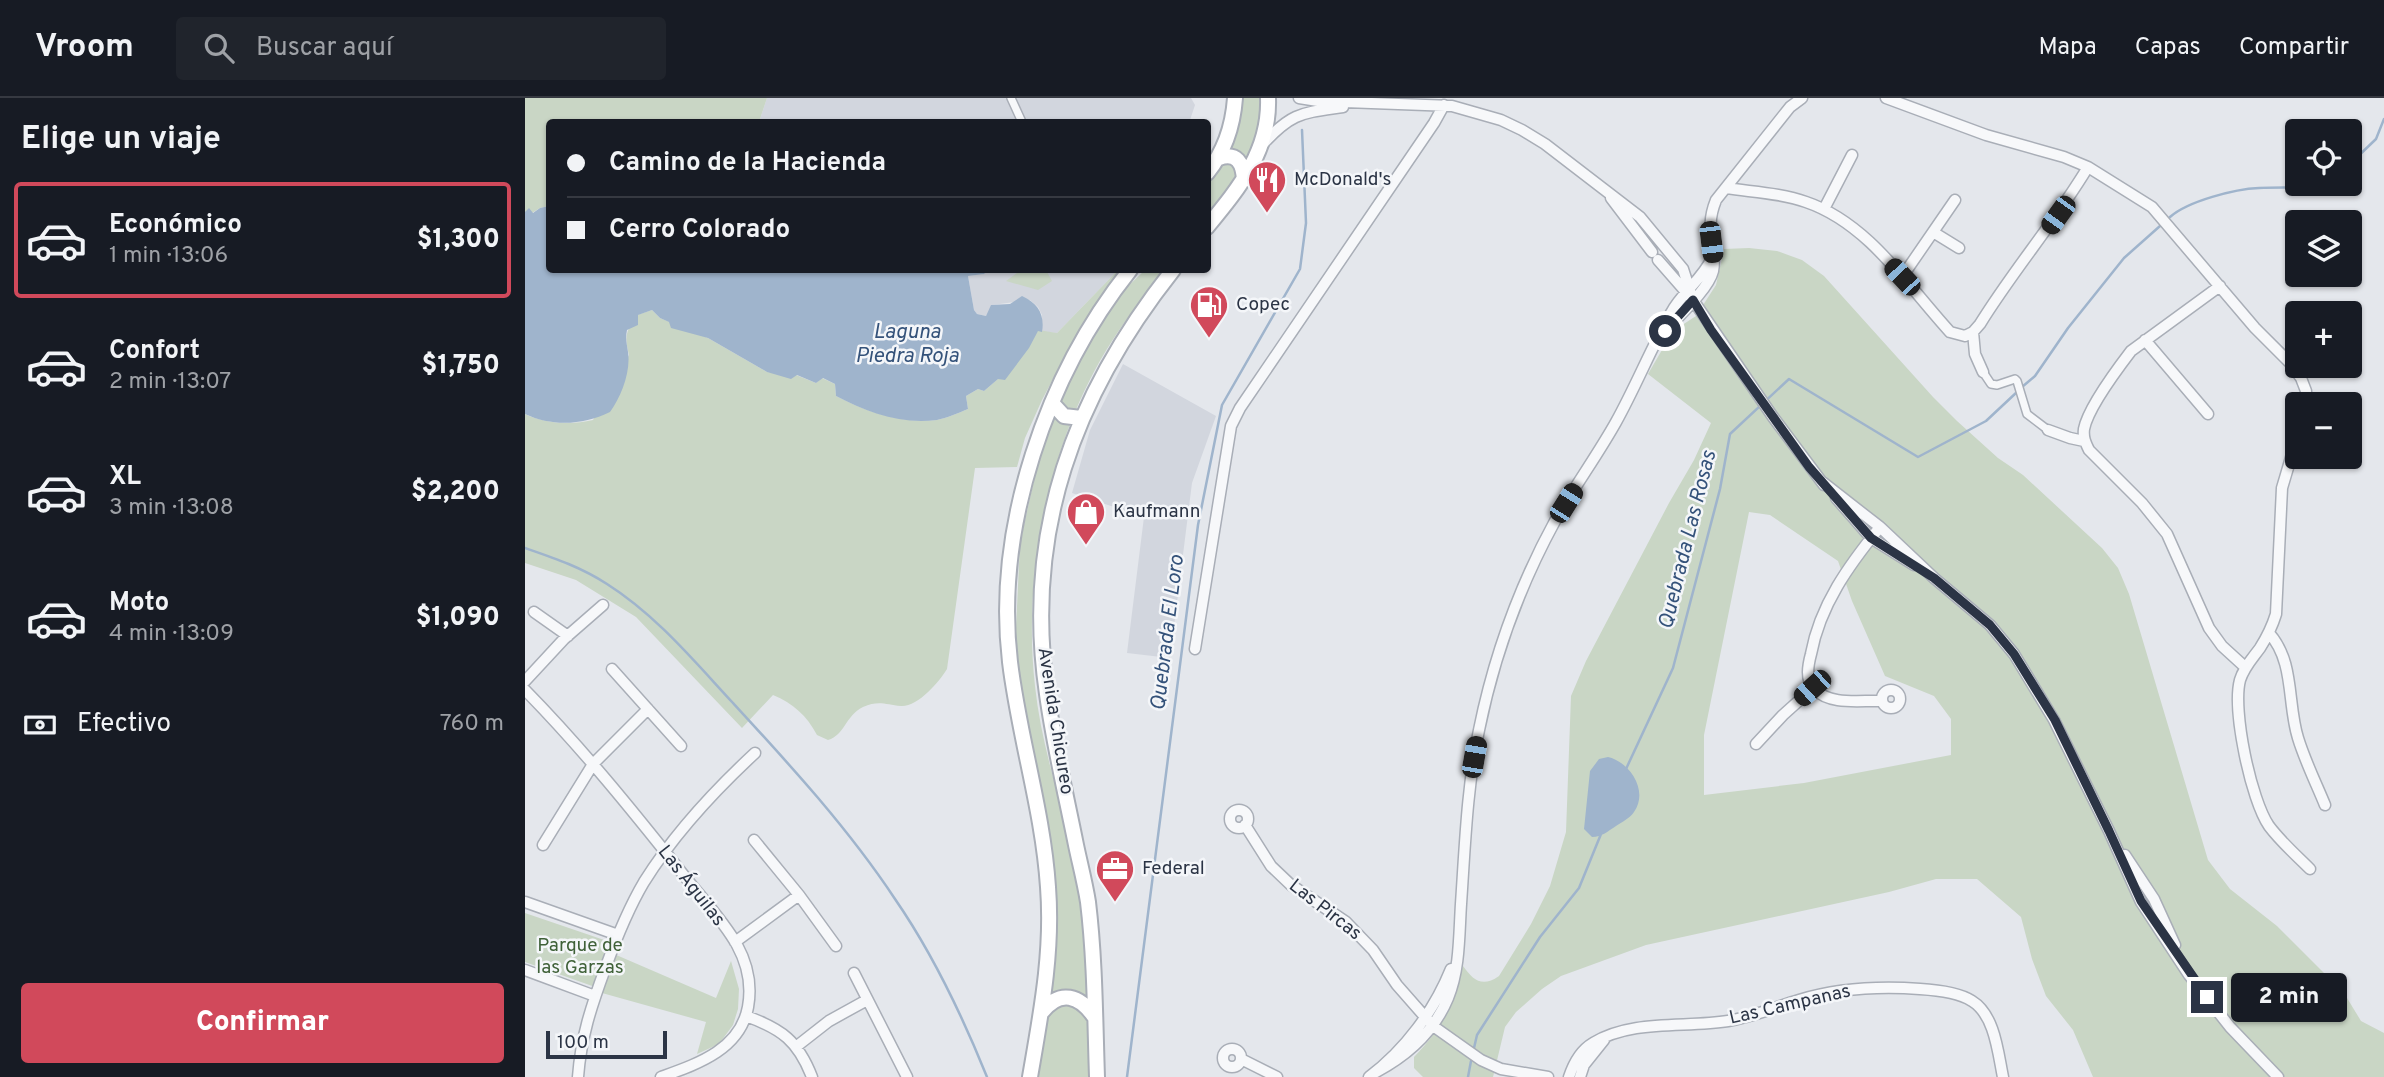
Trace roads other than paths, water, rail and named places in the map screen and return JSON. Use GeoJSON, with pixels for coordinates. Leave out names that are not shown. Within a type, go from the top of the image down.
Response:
{"type":"FeatureCollection","features":[{"type":"Feature","properties":{"kind":"main road"},"geometry":{"type":"LineString","coordinates":[[1211,168],[1219,158],[1231,124],[1235,98]]}},
{"type":"Feature","properties":{"kind":"main road"},"geometry":{"type":"LineString","coordinates":[[1211,222],[1244,180],[1262,145],[1267,125],[1268,98]]}},
{"type":"Feature","properties":{"kind":"main road"},"geometry":{"type":"LineString","coordinates":[[1219,158],[1231,156],[1238,159],[1243,166],[1244,180]]}},
{"type":"Feature","properties":{"kind":"main road","name":"Avenida Chicureo"},"geometry":{"type":"LineString","coordinates":[[1030,1077],[1042,1012],[1050,927],[1047,867],[1010,661],[1012,558],[1031,461],[1052,403],[1084,337],[1128,273]]}},
{"type":"Feature","properties":{"kind":"main road","name":"Avenida Chicureo"},"geometry":{"type":"LineString","coordinates":[[1097,1077],[1088,900],[1051,721],[1044,674],[1041,630],[1044,568],[1064,464],[1081,418],[1115,351],[1171,273]]}},
{"type":"Feature","properties":{"kind":"main road"},"geometry":{"type":"LineString","coordinates":[[1052,403],[1064,416],[1081,418]]}},
{"type":"Feature","properties":{"kind":"main road"},"geometry":{"type":"LineString","coordinates":[[1042,1012],[1056,999],[1070,997],[1083,1003],[1095,1018]]}},
{"type":"Feature","properties":{"kind":"street"},"geometry":{"type":"LineString","coordinates":[[1011,98],[1021,119]]}},
{"type":"Feature","properties":{"kind":"street"},"geometry":{"type":"LineString","coordinates":[[1299,98],[1311,101],[1444,105],[1501,120],[1522,130],[1545,144],[1640,217],[1683,269],[1690,293]]}},
{"type":"Feature","properties":{"kind":"street"},"geometry":{"type":"LineString","coordinates":[[1372,1074],[1408,1052],[1451,991],[1456,972],[1472,768],[1485,704],[1517,600],[1539,551],[1617,420],[1671,312],[1711,277],[1713,258],[1709,226],[1716,200],[1790,107],[1802,98]]}},
{"type":"Feature","properties":{"kind":"street"},"geometry":{"type":"LineString","coordinates":[[1886,98],[1986,135],[2064,157],[2088,167],[2152,207],[2301,378],[2306,392]]}},
{"type":"Feature","properties":{"kind":"street"},"geometry":{"type":"LineString","coordinates":[[1262,145],[1278,127],[1294,116],[1367,103]]}},
{"type":"Feature","properties":{"kind":"street"},"geometry":{"type":"LineString","coordinates":[[1195,649],[1231,426],[1240,408],[1444,105]]}},
{"type":"Feature","properties":{"kind":"street"},"geometry":{"type":"LineString","coordinates":[[1824,209],[1852,155]]}},
{"type":"Feature","properties":{"kind":"street"},"geometry":{"type":"LineString","coordinates":[[1726,188],[1795,199],[1824,209],[1844,220],[1866,238],[1949,332],[1965,336],[1973,332],[2020,262],[2067,203],[2088,167]]}},
{"type":"Feature","properties":{"kind":"street"},"geometry":{"type":"LineString","coordinates":[[1607,192],[1652,252],[1690,293],[1773,417],[1821,481],[1871,538],[1934,578]]}},
{"type":"Feature","properties":{"kind":"street"},"geometry":{"type":"LineString","coordinates":[[1902,277],[1955,200]]}},
{"type":"Feature","properties":{"kind":"street"},"geometry":{"type":"LineString","coordinates":[[1933,232],[1959,248]]}},
{"type":"Feature","properties":{"kind":"street"},"geometry":{"type":"LineString","coordinates":[[1652,252],[1655,233]]}},
{"type":"Feature","properties":{"kind":"street"},"geometry":{"type":"LineString","coordinates":[[2220,286],[2131,351],[2086,421],[2084,441],[2089,450],[2142,503],[2167,534],[2209,628],[2222,646],[2245,667]]}},
{"type":"Feature","properties":{"kind":"street"},"geometry":{"type":"LineString","coordinates":[[1973,332],[1975,354],[1991,384],[1997,385],[2015,379],[2027,414],[2048,430],[2084,441]]}},
{"type":"Feature","properties":{"kind":"street"},"geometry":{"type":"LineString","coordinates":[[2145,340],[2208,414]]}},
{"type":"Feature","properties":{"kind":"street"},"geometry":{"type":"LineString","coordinates":[[2288,469],[2282,488],[2276,614],[2269,633],[2245,667],[2239,683],[2238,708],[2249,771],[2260,808],[2268,824],[2286,846],[2310,869]]}},
{"type":"Feature","properties":{"kind":"street"},"geometry":{"type":"LineString","coordinates":[[1821,481],[1881,527],[1934,578],[1990,625],[2014,654],[2055,720],[2109,831],[2189,975],[2230,1027],[2278,1077]]}},
{"type":"Feature","properties":{"kind":"street"},"geometry":{"type":"LineString","coordinates":[[1881,527],[1837,587],[1814,636],[1808,671],[1812,688],[1833,700],[1882,701]]}},
{"type":"Feature","properties":{"kind":"street"},"geometry":{"type":"LineString","coordinates":[[525,681],[568,636],[603,605]]}},
{"type":"Feature","properties":{"kind":"street"},"geometry":{"type":"LineString","coordinates":[[534,612],[568,636]]}},
{"type":"Feature","properties":{"kind":"street"},"geometry":{"type":"LineString","coordinates":[[2269,633],[2279,645],[2286,664],[2297,737],[2325,805]]}},
{"type":"Feature","properties":{"kind":"street"},"geometry":{"type":"LineString","coordinates":[[612,669],[681,746]]}},
{"type":"Feature","properties":{"kind":"street"},"geometry":{"type":"LineString","coordinates":[[1756,744],[1812,688]]}},
{"type":"Feature","properties":{"kind":"street","name":"Las Águilas"},"geometry":{"type":"LineString","coordinates":[[525,690],[593,764],[665,852],[736,942],[746,964],[749,1002],[746,1016],[734,1037],[721,1050],[702,1062],[668,1076]]}},
{"type":"Feature","properties":{"kind":"street"},"geometry":{"type":"LineString","coordinates":[[543,845],[593,764],[648,709]]}},
{"type":"Feature","properties":{"kind":"street"},"geometry":{"type":"LineString","coordinates":[[578,1077],[586,1022],[618,935],[644,882],[716,789],[755,753]]}},
{"type":"Feature","properties":{"kind":"street","name":"Las Pircas"},"geometry":{"type":"LineString","coordinates":[[1245,825],[1271,866],[1291,884],[1346,922],[1373,950],[1397,985],[1429,1022]]}},
{"type":"Feature","properties":{"kind":"street"},"geometry":{"type":"LineString","coordinates":[[754,840],[836,946]]}},
{"type":"Feature","properties":{"kind":"street"},"geometry":{"type":"LineString","coordinates":[[736,942],[799,895]]}},
{"type":"Feature","properties":{"kind":"street"},"geometry":{"type":"LineString","coordinates":[[525,902],[618,935]]}},
{"type":"Feature","properties":{"kind":"street"},"geometry":{"type":"LineString","coordinates":[[525,970],[596,996]]}},
{"type":"Feature","properties":{"kind":"street"},"geometry":{"type":"LineString","coordinates":[[854,974],[907,1077]]}},
{"type":"Feature","properties":{"kind":"street","name":"Las Campanas"},"geometry":{"type":"LineString","coordinates":[[1569,1077],[1574,1064],[1591,1044],[1607,1037],[1646,1027],[1729,1021],[1842,990],[1884,987],[1955,994],[1972,1000],[1983,1010],[1990,1023],[2003,1077]]}},
{"type":"Feature","properties":{"kind":"street"},"geometry":{"type":"LineString","coordinates":[[797,1046],[829,1021],[867,1000]]}},
{"type":"Feature","properties":{"kind":"street"},"geometry":{"type":"LineString","coordinates":[[746,1016],[773,1027],[797,1046],[812,1077]]}},
{"type":"Feature","properties":{"kind":"street"},"geometry":{"type":"LineString","coordinates":[[1429,1022],[1481,1060],[1501,1069],[1548,1077]]}},
{"type":"Feature","properties":{"kind":"street"},"geometry":{"type":"LineString","coordinates":[[1580,1077],[1584,1065],[1607,1037]]}},
{"type":"Feature","properties":{"kind":"street"},"geometry":{"type":"LineString","coordinates":[[1241,1059],[1277,1077]]}},
{"type":"Feature","properties":{"kind":"water","name":"Laguna Piedra Roja"},"geometry":{"type":"Polygon","coordinates":[[[546,207],[546,273],[985,273],[968,276],[977,314],[986,316],[991,305],[1010,304],[1022,296],[1039,310],[1042,332],[1038,331],[1005,380],[998,379],[984,391],[978,389],[966,396],[968,409],[937,420],[910,421],[885,416],[848,402],[836,396],[835,384],[823,378],[816,383],[797,375],[791,379],[767,372],[708,338],[671,328],[669,322],[652,310],[638,315],[638,325],[627,330],[627,376],[610,412],[579,422],[546,421],[525,414],[525,212],[529,208],[533,213],[546,207]]]}},
{"type":"Feature","properties":{"kind":"water"},"geometry":{"type":"Polygon","coordinates":[[[1608,757],[1623,765],[1635,778],[1638,804],[1626,820],[1599,836],[1592,837],[1584,829],[1590,771],[1599,759],[1608,757]]]}},
{"type":"Feature","properties":{"kind":"waterway","name":"Quebrada Las Rosas"},"geometry":{"type":"LineString","coordinates":[[2362,152],[2376,139],[2384,119]]}},
{"type":"Feature","properties":{"kind":"waterway","name":"Quebrada El Loro"},"geometry":{"type":"LineString","coordinates":[[1127,1077],[1198,525],[1222,405],[1300,269],[1306,223],[1302,130]]}},
{"type":"Feature","properties":{"kind":"waterway","name":"Quebrada Las Rosas"},"geometry":{"type":"LineString","coordinates":[[2170,217],[2188,206],[2225,193],[2285,187]]}},
{"type":"Feature","properties":{"kind":"waterway","name":"Quebrada Las Rosas"},"geometry":{"type":"LineString","coordinates":[[2022,387],[2035,376],[2068,328],[2124,258],[2160,226]]}},
{"type":"Feature","properties":{"kind":"waterway","name":"Quebrada Las Rosas"},"geometry":{"type":"LineString","coordinates":[[1626,769],[1673,668],[1720,489],[1730,434],[1789,379],[1918,457],[1986,421],[2017,392]]}},
{"type":"Feature","properties":{"kind":"waterway"},"geometry":{"type":"LineString","coordinates":[[525,548],[587,573],[625,596],[642,610],[689,655],[797,774],[858,847],[909,920],[946,985],[987,1077]]}},
{"type":"Feature","properties":{"kind":"waterway","name":"Quebrada Las Rosas"},"geometry":{"type":"LineString","coordinates":[[1474,1048],[1477,1035],[1540,937],[1579,888],[1601,834]]}},
{"type":"Feature","properties":{"kind":"waterway","name":"Quebrada Las Rosas"},"geometry":{"type":"LineString","coordinates":[[1468,1077],[1471,1061]]}},
{"type":"Feature","properties":{"kind":"place","name":"McDonald's"},"geometry":{"type":"Point","coordinates":[1267,214]}},
{"type":"Feature","properties":{"kind":"place","name":"Copec"},"geometry":{"type":"Point","coordinates":[1209,339]}},
{"type":"Feature","properties":{"kind":"place","name":"Kaufmann"},"geometry":{"type":"Point","coordinates":[1086,546]}},
{"type":"Feature","properties":{"kind":"place","name":"Federal"},"geometry":{"type":"Point","coordinates":[1115,903]}},
{"type":"Feature","properties":{"kind":"park label","name":"Parque de las Garzas"},"geometry":{"type":"Point","coordinates":[580,957]}}]}
